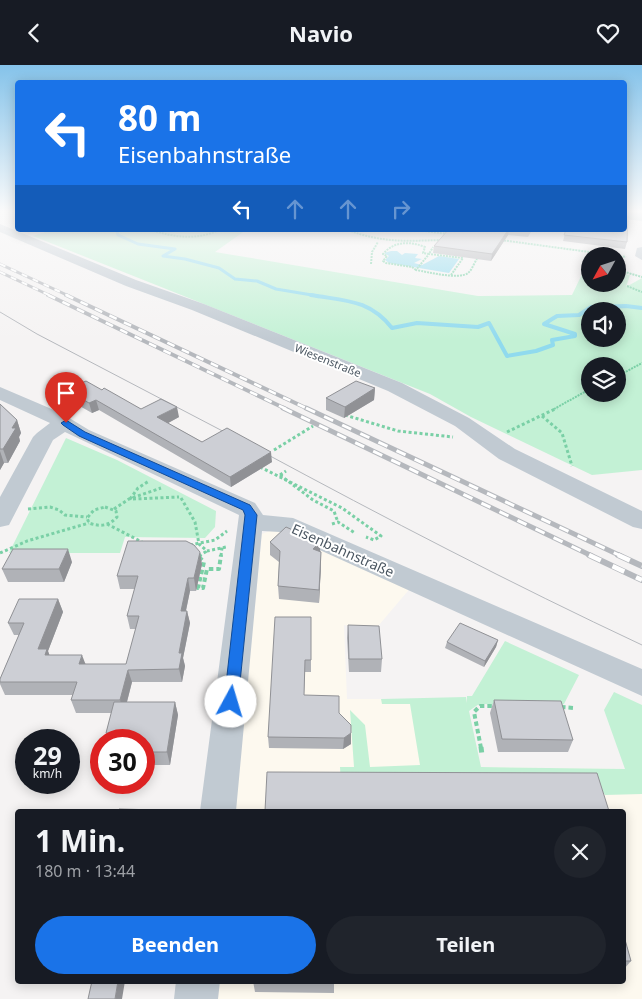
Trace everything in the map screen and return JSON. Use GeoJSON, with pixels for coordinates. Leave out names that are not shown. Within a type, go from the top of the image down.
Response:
{"type":"FeatureCollection","features":[{"type":"Feature","properties":{"kind":"street","name":"Wiesenstraße"},"geometry":{"type":"LineString","coordinates":[[61,254],[394,387],[462,421],[470,436],[642,521]]}},
{"type":"Feature","properties":{"kind":"street"},"geometry":{"type":"LineString","coordinates":[[7,405],[59,427],[82,434],[168,472],[190,492],[246,508],[251,515],[239,523],[218,809]]}},
{"type":"Feature","properties":{"kind":"street"},"geometry":{"type":"LineString","coordinates":[[2,513],[44,437],[59,427]]}},
{"type":"Feature","properties":{"kind":"street","name":"Eisenbahnstraße"},"geometry":{"type":"LineString","coordinates":[[239,523],[284,524],[642,683]]}},
{"type":"Feature","properties":{"kind":"street"},"geometry":{"type":"LineString","coordinates":[[196,999],[198,984]]}},
{"type":"Feature","properties":{"kind":"path"},"geometry":{"type":"LineString","coordinates":[[371,264],[372,254]]}},
{"type":"Feature","properties":{"kind":"path"},"geometry":{"type":"LineString","coordinates":[[384,254],[387,256],[383,261],[451,275],[468,274],[477,259]]}},
{"type":"Feature","properties":{"kind":"path"},"geometry":{"type":"LineString","coordinates":[[417,273],[417,269],[429,254],[463,258],[451,275]]}},
{"type":"Feature","properties":{"kind":"path"},"geometry":{"type":"LineString","coordinates":[[626,272],[642,277]]}},
{"type":"Feature","properties":{"kind":"path"},"geometry":{"type":"LineString","coordinates":[[627,286],[642,291]]}},
{"type":"Feature","properties":{"kind":"path"},"geometry":{"type":"LineString","coordinates":[[626,372],[642,363]]}},
{"type":"Feature","properties":{"kind":"path"},"geometry":{"type":"LineString","coordinates":[[338,412],[369,425],[408,434],[470,436],[508,432],[581,394]]}},
{"type":"Feature","properties":{"kind":"path"},"geometry":{"type":"LineString","coordinates":[[542,416],[561,430],[574,470]]}},
{"type":"Feature","properties":{"kind":"path"},"geometry":{"type":"LineString","coordinates":[[274,450],[313,426]]}},
{"type":"Feature","properties":{"kind":"path"},"geometry":{"type":"LineString","coordinates":[[258,465],[272,475],[342,508],[381,536],[374,540],[358,535],[338,522],[334,511],[313,500],[280,475],[286,471]]}},
{"type":"Feature","properties":{"kind":"path"},"geometry":{"type":"LineString","coordinates":[[114,509],[129,499],[138,488],[168,472],[169,484],[156,491],[129,499]]}},
{"type":"Feature","properties":{"kind":"path"},"geometry":{"type":"LineString","coordinates":[[129,499],[163,500],[190,492],[199,545]]}},
{"type":"Feature","properties":{"kind":"path"},"geometry":{"type":"LineString","coordinates":[[2,513],[50,507],[59,510],[65,515],[87,517]]}},
{"type":"Feature","properties":{"kind":"path"},"geometry":{"type":"LineString","coordinates":[[0,553],[27,541],[89,523],[96,526],[107,524],[117,517],[118,514],[110,507],[100,507],[91,511],[87,517]]}},
{"type":"Feature","properties":{"kind":"path"},"geometry":{"type":"LineString","coordinates":[[87,517],[89,523]]}},
{"type":"Feature","properties":{"kind":"path"},"geometry":{"type":"LineString","coordinates":[[182,545],[208,543],[224,535],[239,523]]}},
{"type":"Feature","properties":{"kind":"path"},"geometry":{"type":"LineString","coordinates":[[107,524],[149,546]]}},
{"type":"Feature","properties":{"kind":"path"},"geometry":{"type":"LineString","coordinates":[[207,551],[197,557],[204,562],[198,588],[203,588],[206,569],[219,569],[222,547]]}},
{"type":"Feature","properties":{"kind":"path"},"geometry":{"type":"LineString","coordinates":[[482,755],[474,711],[480,706],[505,707]]}},
{"type":"Feature","properties":{"kind":"path"},"geometry":{"type":"LineString","coordinates":[[557,707],[574,708]]}},
{"type":"Feature","properties":{"kind":"shaded area"},"geometry":{"type":"Polygon","coordinates":[[[277,528],[413,585],[373,632],[344,625],[347,699],[410,699],[481,767],[625,769],[635,794],[642,794],[642,999],[215,999],[216,984],[626,984],[626,809],[234,809],[262,534],[277,528]]]}},
{"type":"Feature","properties":{"kind":"green space"},"geometry":{"type":"Polygon","coordinates":[[[77,254],[224,254],[478,296],[572,295],[581,276],[581,293],[626,293],[626,287],[642,278],[642,470],[592,475],[471,417],[430,394],[77,254]]]}},
{"type":"Feature","properties":{"kind":"green space"},"geometry":{"type":"Polygon","coordinates":[[[626,274],[630,275],[626,287],[626,274]]]}},
{"type":"Feature","properties":{"kind":"green space"},"geometry":{"type":"Polygon","coordinates":[[[66,438],[117,460],[216,511],[215,527],[205,538],[125,537],[120,553],[9,553],[66,438]]]}},
{"type":"Feature","properties":{"kind":"green space"},"geometry":{"type":"Polygon","coordinates":[[[505,641],[579,675],[564,704],[561,705],[479,704],[469,711],[481,767],[625,769],[604,710],[614,692],[642,705],[642,794],[605,795],[603,792],[341,785],[340,767],[354,767],[350,710],[365,725],[370,767],[420,765],[410,704],[382,704],[381,699],[466,697],[467,703],[467,696],[472,696],[505,641]]]}},
{"type":"Feature","properties":{"kind":"water"},"geometry":{"type":"Polygon","coordinates":[[[385,254],[418,254],[415,258],[422,259],[414,263],[422,265],[439,256],[459,259],[449,273],[389,263],[385,260],[389,256],[385,254]]]}},
{"type":"Feature","properties":{"kind":"building"},"geometry":{"type":"Polygon","coordinates":[[[86,381],[102,390],[104,388],[141,409],[161,399],[177,407],[157,417],[202,442],[227,428],[271,452],[230,477],[96,400],[89,403],[66,390],[86,381]]]}},
{"type":"Feature","properties":{"kind":"building"},"geometry":{"type":"Polygon","coordinates":[[[356,381],[375,388],[345,407],[326,398],[356,381]]]}},
{"type":"Feature","properties":{"kind":"building"},"geometry":{"type":"Polygon","coordinates":[[[0,404],[17,420],[12,428],[16,428],[3,449],[0,449],[0,404]]]}},
{"type":"Feature","properties":{"kind":"building"},"geometry":{"type":"Polygon","coordinates":[[[286,527],[320,542],[313,549],[321,552],[319,590],[278,586],[280,551],[270,542],[286,527]]]}},
{"type":"Feature","properties":{"kind":"building"},"geometry":{"type":"Polygon","coordinates":[[[128,541],[186,541],[194,545],[200,552],[194,578],[188,578],[181,611],[187,611],[179,653],[182,653],[179,669],[128,670],[120,700],[71,700],[77,682],[0,682],[24,623],[8,623],[19,599],[58,599],[38,649],[47,649],[45,655],[82,655],[79,664],[126,664],[139,616],[127,616],[138,576],[117,576],[128,541]]]}},
{"type":"Feature","properties":{"kind":"building"},"geometry":{"type":"Polygon","coordinates":[[[13,549],[68,549],[59,569],[2,569],[13,549]]]}},
{"type":"Feature","properties":{"kind":"building"},"geometry":{"type":"Polygon","coordinates":[[[275,617],[311,617],[311,660],[305,660],[304,695],[339,696],[339,713],[351,725],[351,733],[344,738],[268,737],[275,617]]]}},
{"type":"Feature","properties":{"kind":"building"},"geometry":{"type":"Polygon","coordinates":[[[460,623],[498,640],[485,661],[447,642],[460,623]]]}},
{"type":"Feature","properties":{"kind":"building"},"geometry":{"type":"Polygon","coordinates":[[[348,625],[379,626],[382,659],[349,659],[348,625]]]}},
{"type":"Feature","properties":{"kind":"building"},"geometry":{"type":"Polygon","coordinates":[[[494,700],[561,701],[573,740],[502,739],[494,700]]]}},
{"type":"Feature","properties":{"kind":"building"},"geometry":{"type":"Polygon","coordinates":[[[114,702],[175,702],[167,752],[155,752],[155,729],[107,729],[114,702]]]}},
{"type":"Feature","properties":{"kind":"building"},"geometry":{"type":"Polygon","coordinates":[[[267,772],[597,773],[608,809],[265,809],[267,772]]]}},
{"type":"Feature","properties":{"kind":"building"},"geometry":{"type":"Polygon","coordinates":[[[626,943],[631,961],[626,961],[626,943]]]}},
{"type":"Feature","properties":{"kind":"building"},"geometry":{"type":"Polygon","coordinates":[[[91,984],[118,984],[115,999],[88,999],[91,984]]]}},
{"type":"Feature","properties":{"kind":"waterway"},"geometry":{"type":"LineString","coordinates":[[167,254],[163,256],[185,259],[219,268],[235,279],[257,281],[276,289],[318,296]]}},
{"type":"Feature","properties":{"kind":"waterway"},"geometry":{"type":"LineString","coordinates":[[311,295],[318,296]]}},
{"type":"Feature","properties":{"kind":"waterway"},"geometry":{"type":"LineString","coordinates":[[318,296],[346,300],[365,306],[374,311],[392,328],[417,323],[478,327],[489,323],[507,356],[536,351],[553,345],[552,340],[575,336],[575,334],[544,324],[557,316],[579,315],[591,307],[626,306],[642,308]]}},
{"type":"Feature","properties":{"kind":"tram line"},"geometry":{"type":"LineString","coordinates":[[0,312],[37,334],[234,437]]}},
{"type":"Feature","properties":{"kind":"tram line"},"geometry":{"type":"LineString","coordinates":[[259,450],[449,550],[642,645]]}},
{"type":"Feature","properties":{"kind":"railway"},"geometry":{"type":"LineString","coordinates":[[0,264],[69,296]]}},
{"type":"Feature","properties":{"kind":"railway"},"geometry":{"type":"LineString","coordinates":[[0,272],[51,296]]}},
{"type":"Feature","properties":{"kind":"railway"},"geometry":{"type":"LineString","coordinates":[[48,295],[286,409]]}},
{"type":"Feature","properties":{"kind":"railway"},"geometry":{"type":"LineString","coordinates":[[66,295],[308,409]]}},
{"type":"Feature","properties":{"kind":"railway"},"geometry":{"type":"LineString","coordinates":[[283,408],[592,556]]}},
{"type":"Feature","properties":{"kind":"railway"},"geometry":{"type":"LineString","coordinates":[[306,408],[621,556]]}},
{"type":"Feature","properties":{"kind":"railway"},"geometry":{"type":"LineString","coordinates":[[589,555],[642,580]]}},
{"type":"Feature","properties":{"kind":"railway"},"geometry":{"type":"LineString","coordinates":[[618,555],[642,566]]}},
{"type":"Feature","properties":{"kind":"route"},"geometry":{"type":"LineString","coordinates":[[66,423],[82,434],[246,508],[251,515],[246,547],[241,619],[231,702]]}}]}
